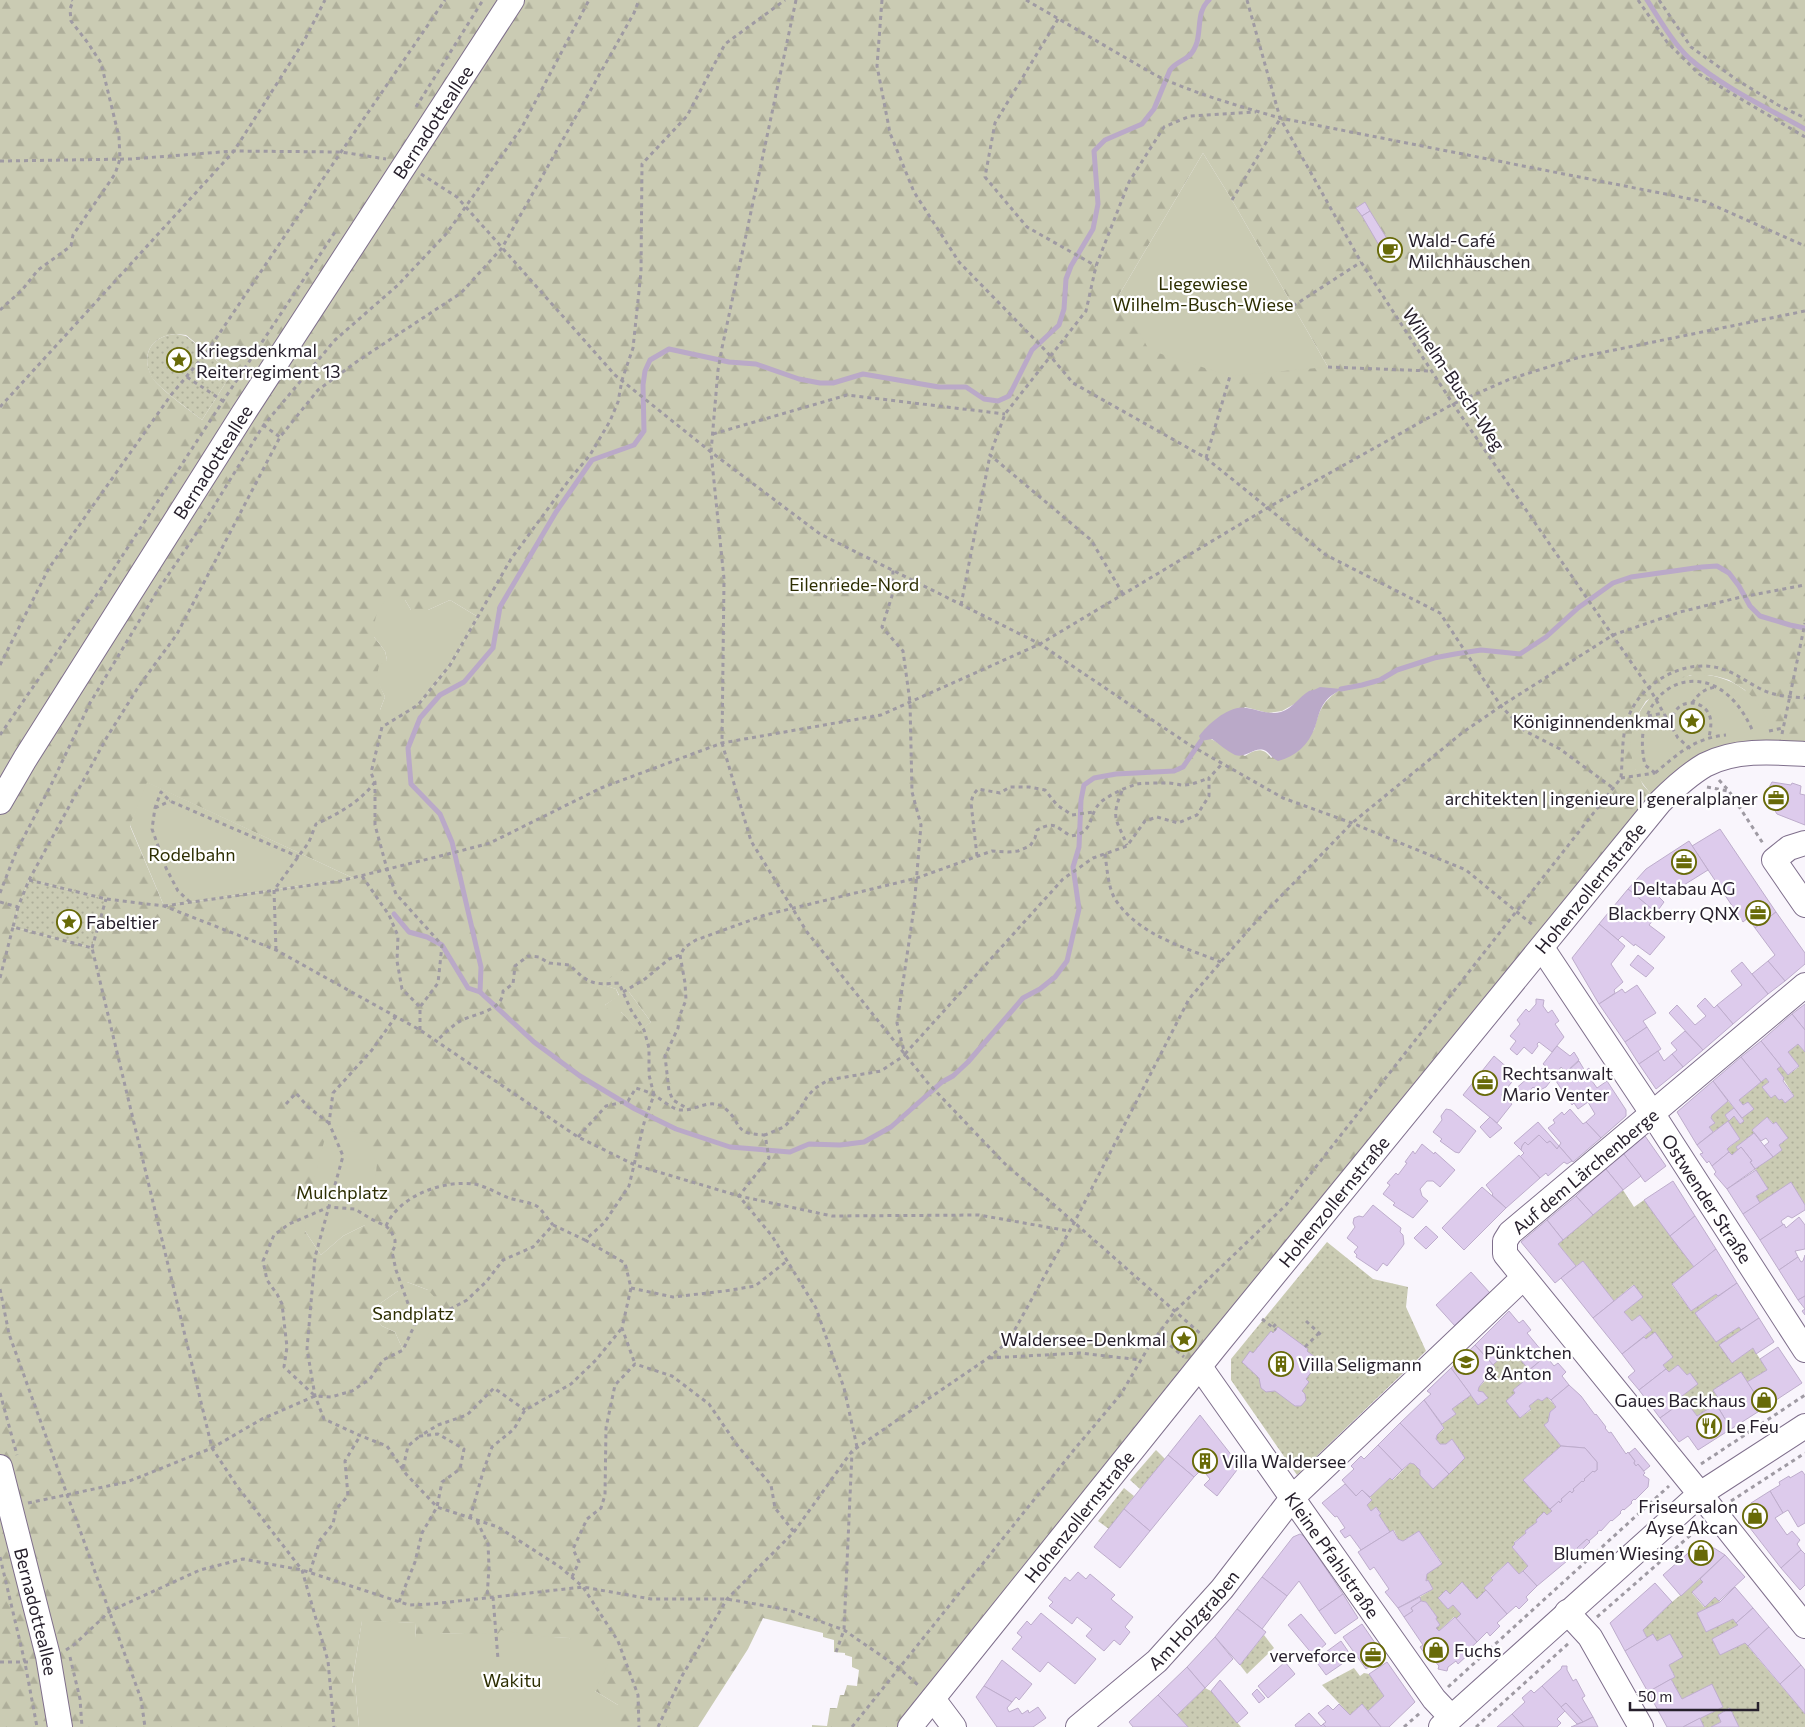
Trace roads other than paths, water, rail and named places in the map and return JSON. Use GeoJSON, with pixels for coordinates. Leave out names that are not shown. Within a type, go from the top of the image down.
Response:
{"type":"FeatureCollection","features":[{"type":"Feature","properties":{"kind":"street","name":"Bernadotteallee"},"geometry":{"type":"LineString","coordinates":[[0,802],[35,743],[238,422],[393,157],[512,0]]}},
{"type":"Feature","properties":{"kind":"street","name":"Hohenzollernstraße"},"geometry":{"type":"LineString","coordinates":[[910,1727],[1215,1347],[1660,802],[1683,780],[1712,762],[1738,754],[1778,752],[1805,754]]}},
{"type":"Feature","properties":{"kind":"street"},"geometry":{"type":"LineString","coordinates":[[1805,843],[1789,848],[1774,860],[1805,905]]}},
{"type":"Feature","properties":{"kind":"street","name":"Ostwender Straße"},"geometry":{"type":"LineString","coordinates":[[1545,943],[1652,1114],[1805,1350]]}},
{"type":"Feature","properties":{"kind":"street","name":"Auf dem Lärchenberge"},"geometry":{"type":"LineString","coordinates":[[1524,1278],[1505,1254],[1505,1241],[1510,1233],[1805,984]]}},
{"type":"Feature","properties":{"kind":"street"},"geometry":{"type":"LineString","coordinates":[[1293,1497],[1524,1278],[1805,1626]]}},
{"type":"Feature","properties":{"kind":"street","name":"Kleine Pfahlstraße"},"geometry":{"type":"LineString","coordinates":[[1199,1368],[1293,1497],[1434,1699],[1446,1722]]}},
{"type":"Feature","properties":{"kind":"street"},"geometry":{"type":"LineString","coordinates":[[1446,1722],[1700,1494],[1805,1426]]}},
{"type":"Feature","properties":{"kind":"street","name":"Bernadotteallee"},"geometry":{"type":"LineString","coordinates":[[9,1462],[10,1506],[48,1656],[60,1727]]}},
{"type":"Feature","properties":{"kind":"street","name":"Am Holzgraben"},"geometry":{"type":"LineString","coordinates":[[1078,1727],[1158,1661],[1222,1589],[1293,1497]]}},
{"type":"Feature","properties":{"kind":"street"},"geometry":{"type":"LineString","coordinates":[[1567,1612],[1590,1637],[1641,1727]]}},
{"type":"Feature","properties":{"kind":"street"},"geometry":{"type":"LineString","coordinates":[[933,1699],[954,1727]]}},
{"type":"Feature","properties":{"kind":"waterway"},"geometry":{"type":"LineString","coordinates":[[1201,741],[1183,767],[1174,771],[1116,774],[1094,778],[1084,785],[1081,800],[1079,847],[1073,867],[1079,909],[1067,961],[1055,977],[1040,989],[1023,998],[968,1062],[891,1127],[864,1142],[840,1145],[809,1144],[790,1152],[730,1147],[676,1129],[635,1109],[580,1076],[534,1042],[480,992],[481,967],[452,842],[440,814],[411,784],[408,748],[420,718],[440,695],[464,682],[493,648],[500,607],[556,512],[592,460],[634,445],[644,431],[643,385],[645,371],[650,360],[669,349],[729,362],[756,364],[799,379],[820,383],[833,383],[863,374],[939,387],[966,387],[984,399],[998,401],[1009,396],[1032,350],[1059,325],[1064,309],[1066,279],[1071,266],[1093,229],[1098,204],[1094,151],[1105,140],[1142,124],[1154,109],[1170,70],[1192,53],[1197,42],[1201,14],[1209,0]]}},
{"type":"Feature","properties":{"kind":"waterway"},"geometry":{"type":"LineString","coordinates":[[1647,0],[1672,39],[1702,69],[1731,88],[1805,129]]}},
{"type":"Feature","properties":{"kind":"waterway"},"geometry":{"type":"LineString","coordinates":[[1341,689],[1380,680],[1397,670],[1434,658],[1481,650],[1520,654],[1546,637],[1578,608],[1613,583],[1631,577],[1702,567],[1717,566],[1729,573],[1750,606],[1760,616],[1805,628]]}},
{"type":"Feature","properties":{"kind":"waterway"},"geometry":{"type":"LineString","coordinates":[[394,914],[409,932],[427,937],[442,945],[468,988],[480,992]]}},
{"type":"Feature","properties":{"kind":"place","name":"Wald-Café Milchhäuschen"},"geometry":{"type":"Point","coordinates":[1390,250]}},
{"type":"Feature","properties":{"kind":"place","name":"Kriegsdenkmal Reiterregiment 13"},"geometry":{"type":"Point","coordinates":[179,360]}},
{"type":"Feature","properties":{"kind":"place","name":"Königinnendenkmal"},"geometry":{"type":"Point","coordinates":[1692,721]}},
{"type":"Feature","properties":{"kind":"place","name":"architekten | ingenieure | generalplaner"},"geometry":{"type":"Point","coordinates":[1776,798]}},
{"type":"Feature","properties":{"kind":"place","name":"Deltabau AG"},"geometry":{"type":"Point","coordinates":[1684,862]}},
{"type":"Feature","properties":{"kind":"place","name":"Blackberry QNX"},"geometry":{"type":"Point","coordinates":[1758,913]}},
{"type":"Feature","properties":{"kind":"place","name":"Fabeltier"},"geometry":{"type":"Point","coordinates":[69,922]}},
{"type":"Feature","properties":{"kind":"place","name":"Rechtsanwalt Mario Venter"},"geometry":{"type":"Point","coordinates":[1485,1083]}},
{"type":"Feature","properties":{"kind":"place","name":"Waldersee-Denkmal"},"geometry":{"type":"Point","coordinates":[1184,1339]}},
{"type":"Feature","properties":{"kind":"place","name":"Pünktchen & Anton"},"geometry":{"type":"Point","coordinates":[1466,1362]}},
{"type":"Feature","properties":{"kind":"place","name":"Villa Seligmann"},"geometry":{"type":"Point","coordinates":[1281,1364]}},
{"type":"Feature","properties":{"kind":"place","name":"Gaues Backhaus"},"geometry":{"type":"Point","coordinates":[1764,1400]}},
{"type":"Feature","properties":{"kind":"place","name":"Le Feu"},"geometry":{"type":"Point","coordinates":[1709,1426]}},
{"type":"Feature","properties":{"kind":"place","name":"Villa Waldersee"},"geometry":{"type":"Point","coordinates":[1205,1461]}},
{"type":"Feature","properties":{"kind":"place","name":"Friseursalon Ayse Akcan"},"geometry":{"type":"Point","coordinates":[1755,1516]}},
{"type":"Feature","properties":{"kind":"place","name":"Blumen Wiesing"},"geometry":{"type":"Point","coordinates":[1701,1553]}},
{"type":"Feature","properties":{"kind":"place","name":"Fuchs"},"geometry":{"type":"Point","coordinates":[1436,1650]}},
{"type":"Feature","properties":{"kind":"place","name":"verveforce"},"geometry":{"type":"Point","coordinates":[1373,1655]}},
{"type":"Feature","properties":{"kind":"park label","name":"Liegewiese Wilhelm-Busch-Wiese"},"geometry":{"type":"Point","coordinates":[1203,293]}},
{"type":"Feature","properties":{"kind":"park label","name":"Eilenriede-Nord"},"geometry":{"type":"Point","coordinates":[854,584]}},
{"type":"Feature","properties":{"kind":"park label","name":"Rodelbahn"},"geometry":{"type":"Point","coordinates":[192,854]}},
{"type":"Feature","properties":{"kind":"park label","name":"Mulchplatz"},"geometry":{"type":"Point","coordinates":[342,1192]}},
{"type":"Feature","properties":{"kind":"park label","name":"Sandplatz"},"geometry":{"type":"Point","coordinates":[413,1313]}},
{"type":"Feature","properties":{"kind":"park label","name":"Wakitu"},"geometry":{"type":"Point","coordinates":[512,1680]}}]}
